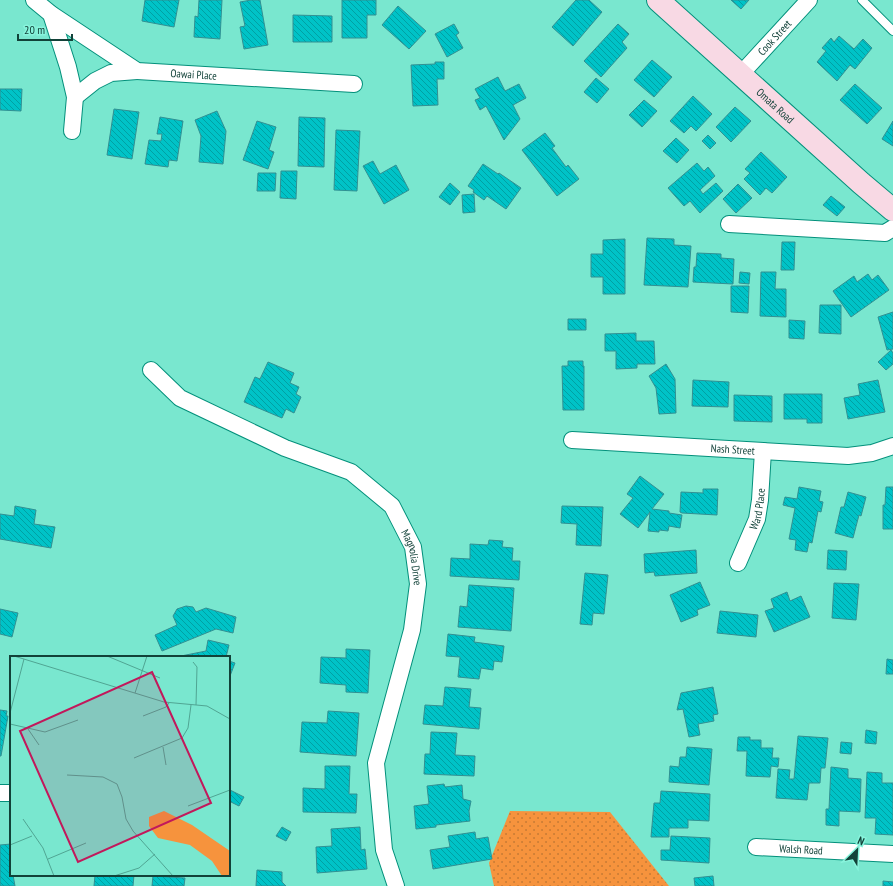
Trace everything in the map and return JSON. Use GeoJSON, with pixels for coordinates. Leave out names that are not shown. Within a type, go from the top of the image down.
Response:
{"type":"FeatureCollection","features":[{"type":"Feature","properties":{"kind":"main road","name":"Omata Road"},"geometry":{"type":"LineString","coordinates":[[658,0],[740,75],[893,210]]}},
{"type":"Feature","properties":{"kind":"street"},"geometry":{"type":"LineString","coordinates":[[34,0],[51,14],[137,71]]}},
{"type":"Feature","properties":{"kind":"street","name":"Cook Street"},"geometry":{"type":"LineString","coordinates":[[740,75],[809,0]]}},
{"type":"Feature","properties":{"kind":"street"},"geometry":{"type":"LineString","coordinates":[[51,14],[68,67],[75,97],[72,131]]}},
{"type":"Feature","properties":{"kind":"street","name":"Oawai Place"},"geometry":{"type":"LineString","coordinates":[[75,97],[95,81],[111,73],[137,71],[354,84]]}},
{"type":"Feature","properties":{"kind":"street"},"geometry":{"type":"LineString","coordinates":[[729,224],[885,233],[893,228]]}},
{"type":"Feature","properties":{"kind":"street","name":"Magnolia Drive"},"geometry":{"type":"LineString","coordinates":[[151,370],[180,398],[285,448],[351,472],[392,506],[413,547],[418,584],[412,630],[376,763],[384,850],[396,886]]}},
{"type":"Feature","properties":{"kind":"street","name":"Nash Street"},"geometry":{"type":"LineString","coordinates":[[572,440],[848,456],[872,453],[893,446]]}},
{"type":"Feature","properties":{"kind":"street","name":"Ward Place"},"geometry":{"type":"LineString","coordinates":[[738,562],[757,519],[760,500],[763,451]]}},
{"type":"Feature","properties":{"kind":"street","name":"Walsh Road"},"geometry":{"type":"LineString","coordinates":[[756,848],[893,854]]}},
{"type":"Feature","properties":{"kind":"lane"},"geometry":{"type":"LineString","coordinates":[[862,0],[893,31]]}},
{"type":"Feature","properties":{"kind":"shaded area"},"geometry":{"type":"Polygon","coordinates":[[[510,811],[610,812],[669,886],[494,886],[489,863],[510,811]]]}},
{"type":"Feature","properties":{"kind":"building"},"geometry":{"type":"Polygon","coordinates":[[[145,0],[179,0],[174,27],[142,21],[145,0]]]}},
{"type":"Feature","properties":{"kind":"building"},"geometry":{"type":"Polygon","coordinates":[[[199,0],[222,0],[220,39],[194,37],[195,16],[198,17],[199,0]]]}},
{"type":"Feature","properties":{"kind":"building"},"geometry":{"type":"Polygon","coordinates":[[[260,0],[268,45],[244,49],[240,27],[245,26],[240,2],[260,0]]]}},
{"type":"Feature","properties":{"kind":"building"},"geometry":{"type":"Polygon","coordinates":[[[342,0],[376,0],[376,15],[367,15],[367,38],[342,38],[342,0]]]}},
{"type":"Feature","properties":{"kind":"building"},"geometry":{"type":"Polygon","coordinates":[[[576,0],[589,0],[602,12],[573,46],[552,27],[576,0]]]}},
{"type":"Feature","properties":{"kind":"building"},"geometry":{"type":"Polygon","coordinates":[[[731,0],[749,0],[741,9],[731,0]]]}},
{"type":"Feature","properties":{"kind":"building"},"geometry":{"type":"Polygon","coordinates":[[[398,6],[426,31],[409,49],[382,25],[398,6]]]}},
{"type":"Feature","properties":{"kind":"building"},"geometry":{"type":"Polygon","coordinates":[[[293,15],[332,16],[332,42],[293,42],[293,15]]]}},
{"type":"Feature","properties":{"kind":"building"},"geometry":{"type":"Polygon","coordinates":[[[454,24],[459,33],[456,35],[463,48],[447,57],[435,34],[454,24]]]}},
{"type":"Feature","properties":{"kind":"building"},"geometry":{"type":"Polygon","coordinates":[[[618,24],[629,34],[622,42],[627,48],[601,77],[584,61],[618,24]]]}},
{"type":"Feature","properties":{"kind":"building"},"geometry":{"type":"Polygon","coordinates":[[[839,36],[854,49],[863,39],[872,48],[855,69],[850,65],[837,81],[817,62],[826,51],[822,48],[831,38],[834,42],[839,36]]]}},
{"type":"Feature","properties":{"kind":"building"},"geometry":{"type":"Polygon","coordinates":[[[652,60],[672,77],[654,97],[634,80],[652,60]]]}},
{"type":"Feature","properties":{"kind":"building"},"geometry":{"type":"Polygon","coordinates":[[[435,62],[444,62],[444,79],[437,79],[438,105],[413,106],[411,65],[435,64],[435,62]]]}},
{"type":"Feature","properties":{"kind":"building"},"geometry":{"type":"Polygon","coordinates":[[[498,77],[505,91],[519,84],[526,98],[513,105],[520,119],[504,140],[486,106],[480,110],[475,100],[480,98],[475,89],[498,77]]]}},
{"type":"Feature","properties":{"kind":"building"},"geometry":{"type":"Polygon","coordinates":[[[596,78],[609,89],[597,103],[584,92],[596,78]]]}},
{"type":"Feature","properties":{"kind":"building"},"geometry":{"type":"Polygon","coordinates":[[[855,84],[882,108],[867,124],[840,100],[855,84]]]}},
{"type":"Feature","properties":{"kind":"building"},"geometry":{"type":"Polygon","coordinates":[[[0,89],[22,89],[21,111],[0,110],[0,89]]]}},
{"type":"Feature","properties":{"kind":"building"},"geometry":{"type":"Polygon","coordinates":[[[693,96],[712,114],[696,131],[691,126],[684,133],[670,121],[693,96]]]}},
{"type":"Feature","properties":{"kind":"building"},"geometry":{"type":"Polygon","coordinates":[[[644,100],[657,111],[642,127],[629,115],[644,100]]]}},
{"type":"Feature","properties":{"kind":"building"},"geometry":{"type":"Polygon","coordinates":[[[735,107],[751,121],[731,142],[716,127],[735,107]]]}},
{"type":"Feature","properties":{"kind":"building"},"geometry":{"type":"Polygon","coordinates":[[[114,109],[139,112],[132,159],[107,155],[114,109]]]}},
{"type":"Feature","properties":{"kind":"building"},"geometry":{"type":"Polygon","coordinates":[[[217,111],[226,131],[223,164],[199,162],[201,136],[195,120],[217,111]]]}},
{"type":"Feature","properties":{"kind":"building"},"geometry":{"type":"Polygon","coordinates":[[[160,117],[183,121],[177,161],[169,160],[168,167],[145,164],[149,140],[161,141],[162,134],[157,134],[160,117]]]}},
{"type":"Feature","properties":{"kind":"building"},"geometry":{"type":"Polygon","coordinates":[[[299,117],[325,118],[324,167],[298,166],[299,117]]]}},
{"type":"Feature","properties":{"kind":"building"},"geometry":{"type":"Polygon","coordinates":[[[257,121],[276,127],[269,150],[274,152],[268,169],[243,160],[257,121]]]}},
{"type":"Feature","properties":{"kind":"building"},"geometry":{"type":"Polygon","coordinates":[[[893,121],[893,146],[882,139],[893,121]]]}},
{"type":"Feature","properties":{"kind":"building"},"geometry":{"type":"Polygon","coordinates":[[[336,130],[360,131],[357,191],[334,190],[336,130]]]}},
{"type":"Feature","properties":{"kind":"building"},"geometry":{"type":"Polygon","coordinates":[[[545,133],[555,146],[552,148],[566,167],[568,165],[579,179],[557,196],[522,150],[545,133]]]}},
{"type":"Feature","properties":{"kind":"building"},"geometry":{"type":"Polygon","coordinates":[[[708,135],[716,143],[710,149],[702,141],[708,135]]]}},
{"type":"Feature","properties":{"kind":"building"},"geometry":{"type":"Polygon","coordinates":[[[676,138],[689,150],[677,163],[663,151],[676,138]]]}},
{"type":"Feature","properties":{"kind":"building"},"geometry":{"type":"Polygon","coordinates":[[[761,152],[787,177],[772,193],[766,188],[760,195],[744,179],[750,173],[745,169],[761,152]]]}},
{"type":"Feature","properties":{"kind":"building"},"geometry":{"type":"Polygon","coordinates":[[[373,161],[380,174],[396,165],[409,190],[384,204],[363,166],[373,161]]]}},
{"type":"Feature","properties":{"kind":"building"},"geometry":{"type":"Polygon","coordinates":[[[697,163],[704,171],[708,167],[715,176],[700,190],[703,194],[716,183],[723,191],[700,213],[690,201],[684,206],[668,188],[697,163]]]}},
{"type":"Feature","properties":{"kind":"building"},"geometry":{"type":"Polygon","coordinates":[[[483,164],[521,188],[506,209],[487,196],[484,200],[473,192],[474,190],[468,186],[483,164]]]}},
{"type":"Feature","properties":{"kind":"building"},"geometry":{"type":"Polygon","coordinates":[[[281,171],[297,171],[296,199],[280,198],[281,171]]]}},
{"type":"Feature","properties":{"kind":"building"},"geometry":{"type":"Polygon","coordinates":[[[258,173],[276,173],[275,191],[257,191],[258,173]]]}},
{"type":"Feature","properties":{"kind":"building"},"geometry":{"type":"Polygon","coordinates":[[[450,183],[460,192],[450,205],[439,197],[450,183]]]}},
{"type":"Feature","properties":{"kind":"building"},"geometry":{"type":"Polygon","coordinates":[[[738,184],[752,198],[736,213],[723,199],[738,184]]]}},
{"type":"Feature","properties":{"kind":"building"},"geometry":{"type":"Polygon","coordinates":[[[474,194],[475,212],[463,213],[462,195],[474,194]]]}},
{"type":"Feature","properties":{"kind":"building"},"geometry":{"type":"Polygon","coordinates":[[[831,196],[845,207],[837,216],[823,205],[831,196]]]}},
{"type":"Feature","properties":{"kind":"building"},"geometry":{"type":"Polygon","coordinates":[[[647,238],[674,239],[674,245],[691,246],[688,287],[644,285],[647,238]]]}},
{"type":"Feature","properties":{"kind":"building"},"geometry":{"type":"Polygon","coordinates":[[[625,239],[625,294],[603,294],[603,277],[591,277],[591,254],[603,254],[603,240],[625,239]]]}},
{"type":"Feature","properties":{"kind":"building"},"geometry":{"type":"Polygon","coordinates":[[[782,242],[795,242],[794,270],[781,270],[782,242]]]}},
{"type":"Feature","properties":{"kind":"building"},"geometry":{"type":"Polygon","coordinates":[[[697,253],[721,254],[721,258],[734,259],[733,284],[693,282],[697,253]]]}},
{"type":"Feature","properties":{"kind":"building"},"geometry":{"type":"Polygon","coordinates":[[[740,272],[750,273],[749,284],[739,283],[740,272]]]}},
{"type":"Feature","properties":{"kind":"building"},"geometry":{"type":"Polygon","coordinates":[[[761,272],[776,272],[775,289],[786,289],[786,317],[760,316],[761,272]]]}},
{"type":"Feature","properties":{"kind":"building"},"geometry":{"type":"Polygon","coordinates":[[[868,274],[872,280],[878,275],[889,290],[851,317],[833,291],[854,276],[857,282],[868,274]]]}},
{"type":"Feature","properties":{"kind":"building"},"geometry":{"type":"Polygon","coordinates":[[[731,286],[749,286],[748,313],[731,312],[731,286]]]}},
{"type":"Feature","properties":{"kind":"building"},"geometry":{"type":"Polygon","coordinates":[[[820,305],[841,305],[841,334],[819,333],[820,305]]]}},
{"type":"Feature","properties":{"kind":"building"},"geometry":{"type":"Polygon","coordinates":[[[893,312],[893,349],[887,350],[878,317],[893,312]]]}},
{"type":"Feature","properties":{"kind":"building"},"geometry":{"type":"Polygon","coordinates":[[[568,319],[586,319],[586,330],[568,330],[568,319]]]}},
{"type":"Feature","properties":{"kind":"building"},"geometry":{"type":"Polygon","coordinates":[[[789,320],[805,321],[804,339],[789,338],[789,320]]]}},
{"type":"Feature","properties":{"kind":"building"},"geometry":{"type":"Polygon","coordinates":[[[636,333],[636,341],[654,341],[655,364],[637,364],[637,368],[616,369],[616,351],[605,351],[605,334],[636,333]]]}},
{"type":"Feature","properties":{"kind":"building"},"geometry":{"type":"Polygon","coordinates":[[[891,350],[893,353],[893,364],[886,370],[878,362],[891,350]]]}},
{"type":"Feature","properties":{"kind":"building"},"geometry":{"type":"Polygon","coordinates":[[[568,361],[583,361],[584,410],[563,410],[562,366],[568,366],[568,361]]]}},
{"type":"Feature","properties":{"kind":"building"},"geometry":{"type":"Polygon","coordinates":[[[268,362],[294,373],[290,383],[299,387],[296,394],[301,397],[294,413],[286,409],[282,418],[244,402],[255,377],[260,379],[268,362]]]}},
{"type":"Feature","properties":{"kind":"building"},"geometry":{"type":"Polygon","coordinates":[[[666,364],[675,379],[676,413],[659,414],[656,388],[649,376],[666,364]]]}},
{"type":"Feature","properties":{"kind":"building"},"geometry":{"type":"Polygon","coordinates":[[[693,380],[729,382],[728,407],[692,406],[693,380]]]}},
{"type":"Feature","properties":{"kind":"building"},"geometry":{"type":"Polygon","coordinates":[[[878,380],[885,412],[848,419],[844,398],[860,395],[858,384],[878,380]]]}},
{"type":"Feature","properties":{"kind":"building"},"geometry":{"type":"Polygon","coordinates":[[[784,394],[822,394],[822,423],[807,423],[807,419],[784,419],[784,394]]]}},
{"type":"Feature","properties":{"kind":"building"},"geometry":{"type":"Polygon","coordinates":[[[734,395],[772,396],[772,422],[734,421],[734,395]]]}},
{"type":"Feature","properties":{"kind":"building"},"geometry":{"type":"Polygon","coordinates":[[[640,476],[664,494],[652,509],[669,511],[669,513],[682,515],[680,528],[669,526],[668,531],[648,531],[650,512],[638,528],[620,514],[633,498],[627,494],[640,476]]]}},
{"type":"Feature","properties":{"kind":"building"},"geometry":{"type":"Polygon","coordinates":[[[799,487],[821,491],[819,501],[823,502],[821,512],[818,511],[812,543],[809,542],[807,552],[795,550],[796,540],[789,539],[795,508],[783,505],[785,497],[797,499],[799,487]]]}},
{"type":"Feature","properties":{"kind":"building"},"geometry":{"type":"Polygon","coordinates":[[[886,487],[893,487],[893,529],[883,529],[883,505],[885,505],[886,487]]]}},
{"type":"Feature","properties":{"kind":"building"},"geometry":{"type":"Polygon","coordinates":[[[703,489],[718,489],[717,515],[680,512],[681,492],[703,493],[703,489]]]}},
{"type":"Feature","properties":{"kind":"building"},"geometry":{"type":"Polygon","coordinates":[[[848,492],[866,497],[861,516],[859,515],[853,538],[835,533],[841,507],[844,507],[848,492]]]}},
{"type":"Feature","properties":{"kind":"building"},"geometry":{"type":"Polygon","coordinates":[[[15,506],[36,510],[34,524],[55,527],[51,548],[0,539],[0,514],[14,516],[15,506]]]}},
{"type":"Feature","properties":{"kind":"building"},"geometry":{"type":"Polygon","coordinates":[[[562,506],[603,507],[601,546],[576,545],[577,524],[561,523],[562,506]]]}},
{"type":"Feature","properties":{"kind":"building"},"geometry":{"type":"Polygon","coordinates":[[[489,540],[503,541],[502,547],[513,548],[512,561],[520,561],[519,580],[450,576],[451,558],[470,559],[470,544],[488,545],[489,540]]]}},
{"type":"Feature","properties":{"kind":"building"},"geometry":{"type":"Polygon","coordinates":[[[696,550],[697,573],[655,576],[654,572],[645,573],[644,554],[696,550]]]}},
{"type":"Feature","properties":{"kind":"building"},"geometry":{"type":"Polygon","coordinates":[[[828,550],[847,551],[846,570],[827,569],[828,550]]]}},
{"type":"Feature","properties":{"kind":"building"},"geometry":{"type":"Polygon","coordinates":[[[585,573],[608,575],[604,614],[593,613],[592,625],[580,624],[585,573]]]}},
{"type":"Feature","properties":{"kind":"building"},"geometry":{"type":"Polygon","coordinates":[[[700,582],[710,605],[697,610],[698,615],[681,622],[670,595],[700,582]]]}},
{"type":"Feature","properties":{"kind":"building"},"geometry":{"type":"Polygon","coordinates":[[[834,583],[859,584],[856,620],[832,618],[834,583]]]}},
{"type":"Feature","properties":{"kind":"building"},"geometry":{"type":"Polygon","coordinates":[[[469,585],[514,588],[511,631],[458,627],[460,606],[467,607],[469,585]]]}},
{"type":"Feature","properties":{"kind":"building"},"geometry":{"type":"Polygon","coordinates":[[[787,592],[790,601],[801,596],[810,617],[774,632],[765,611],[774,608],[771,599],[787,592]]]}},
{"type":"Feature","properties":{"kind":"building"},"geometry":{"type":"Polygon","coordinates":[[[186,606],[193,607],[196,612],[206,608],[236,617],[233,633],[216,629],[162,651],[155,635],[177,625],[173,616],[177,609],[186,606]]]}},
{"type":"Feature","properties":{"kind":"building"},"geometry":{"type":"Polygon","coordinates":[[[0,609],[18,613],[12,637],[0,634],[0,609]]]}},
{"type":"Feature","properties":{"kind":"building"},"geometry":{"type":"Polygon","coordinates":[[[720,611],[758,615],[756,637],[717,633],[720,611]]]}},
{"type":"Feature","properties":{"kind":"building"},"geometry":{"type":"Polygon","coordinates":[[[448,634],[475,637],[474,642],[504,646],[502,662],[494,661],[493,670],[481,668],[479,679],[458,677],[460,657],[446,656],[448,634]]]}},
{"type":"Feature","properties":{"kind":"building"},"geometry":{"type":"Polygon","coordinates":[[[208,640],[229,645],[226,656],[181,656],[206,651],[208,640]]]}},
{"type":"Feature","properties":{"kind":"building"},"geometry":{"type":"Polygon","coordinates":[[[346,649],[370,650],[368,693],[346,692],[346,685],[320,683],[321,657],[346,658],[346,649]]]}},
{"type":"Feature","properties":{"kind":"building"},"geometry":{"type":"Polygon","coordinates":[[[887,659],[893,660],[893,674],[886,674],[887,659]]]}},
{"type":"Feature","properties":{"kind":"building"},"geometry":{"type":"Polygon","coordinates":[[[230,661],[235,663],[230,676],[230,661]]]}},
{"type":"Feature","properties":{"kind":"building"},"geometry":{"type":"Polygon","coordinates":[[[445,687],[471,689],[469,707],[481,708],[479,729],[423,724],[425,705],[443,706],[445,687]]]}},
{"type":"Feature","properties":{"kind":"building"},"geometry":{"type":"Polygon","coordinates":[[[713,687],[718,714],[713,715],[714,721],[698,724],[700,735],[689,737],[683,709],[677,710],[681,693],[713,687]]]}},
{"type":"Feature","properties":{"kind":"building"},"geometry":{"type":"Polygon","coordinates":[[[0,710],[7,711],[6,716],[8,716],[1,756],[0,756],[0,710]]]}},
{"type":"Feature","properties":{"kind":"building"},"geometry":{"type":"Polygon","coordinates":[[[328,711],[359,713],[356,756],[300,752],[302,722],[327,723],[328,711]]]}},
{"type":"Feature","properties":{"kind":"building"},"geometry":{"type":"Polygon","coordinates":[[[866,730],[877,732],[876,744],[865,743],[866,730]]]}},
{"type":"Feature","properties":{"kind":"building"},"geometry":{"type":"Polygon","coordinates":[[[431,732],[457,733],[455,755],[475,756],[474,776],[424,774],[425,754],[430,754],[431,732]]]}},
{"type":"Feature","properties":{"kind":"building"},"geometry":{"type":"Polygon","coordinates":[[[798,736],[828,738],[825,768],[821,768],[820,783],[809,783],[807,800],[776,798],[778,769],[790,770],[789,779],[794,779],[798,736]]]}},
{"type":"Feature","properties":{"kind":"building"},"geometry":{"type":"Polygon","coordinates":[[[738,737],[750,737],[750,740],[761,740],[761,748],[773,748],[772,758],[779,758],[778,767],[771,766],[770,777],[746,776],[747,751],[737,751],[738,737]]]}},
{"type":"Feature","properties":{"kind":"building"},"geometry":{"type":"Polygon","coordinates":[[[841,742],[852,743],[851,754],[840,753],[841,742]]]}},
{"type":"Feature","properties":{"kind":"building"},"geometry":{"type":"Polygon","coordinates":[[[687,747],[712,749],[709,785],[669,782],[670,766],[679,767],[680,757],[686,757],[687,747]]]}},
{"type":"Feature","properties":{"kind":"building"},"geometry":{"type":"Polygon","coordinates":[[[325,766],[350,766],[349,794],[357,794],[356,813],[303,812],[303,788],[325,789],[325,766]]]}},
{"type":"Feature","properties":{"kind":"building"},"geometry":{"type":"Polygon","coordinates":[[[831,767],[848,769],[848,778],[861,779],[860,812],[839,811],[839,826],[826,825],[826,809],[829,809],[831,767]]]}},
{"type":"Feature","properties":{"kind":"building"},"geometry":{"type":"Polygon","coordinates":[[[867,772],[882,773],[882,783],[893,783],[893,835],[875,834],[876,818],[865,818],[867,772]]]}},
{"type":"Feature","properties":{"kind":"building"},"geometry":{"type":"Polygon","coordinates":[[[444,784],[445,787],[462,785],[463,799],[471,801],[469,811],[470,821],[416,829],[414,806],[429,804],[427,786],[444,784]]]}},
{"type":"Feature","properties":{"kind":"building"},"geometry":{"type":"Polygon","coordinates":[[[230,790],[244,797],[239,806],[230,802],[230,790]]]}},
{"type":"Feature","properties":{"kind":"building"},"geometry":{"type":"Polygon","coordinates":[[[661,791],[710,794],[709,821],[688,820],[688,828],[669,828],[669,837],[651,837],[654,803],[660,803],[661,791]]]}},
{"type":"Feature","properties":{"kind":"building"},"geometry":{"type":"Polygon","coordinates":[[[282,827],[291,832],[286,841],[276,836],[282,827]]]}},
{"type":"Feature","properties":{"kind":"building"},"geometry":{"type":"Polygon","coordinates":[[[360,827],[361,850],[365,849],[367,869],[317,873],[316,847],[332,846],[331,829],[360,827]]]}},
{"type":"Feature","properties":{"kind":"building"},"geometry":{"type":"Polygon","coordinates":[[[475,832],[476,839],[488,837],[492,859],[433,869],[430,850],[450,847],[448,836],[475,832]]]}},
{"type":"Feature","properties":{"kind":"building"},"geometry":{"type":"Polygon","coordinates":[[[671,836],[710,838],[709,863],[661,860],[661,850],[670,850],[671,836]]]}},
{"type":"Feature","properties":{"kind":"building"},"geometry":{"type":"Polygon","coordinates":[[[10,844],[10,876],[13,876],[15,886],[0,886],[0,845],[10,844]]]}},
{"type":"Feature","properties":{"kind":"building"},"geometry":{"type":"Polygon","coordinates":[[[257,870],[282,872],[282,882],[286,886],[256,886],[257,870]]]}},
{"type":"Feature","properties":{"kind":"building"},"geometry":{"type":"Polygon","coordinates":[[[95,876],[134,876],[133,886],[94,886],[95,876]]]}},
{"type":"Feature","properties":{"kind":"building"},"geometry":{"type":"Polygon","coordinates":[[[153,876],[185,878],[184,886],[152,886],[153,876]]]}},
{"type":"Feature","properties":{"kind":"building"},"geometry":{"type":"Polygon","coordinates":[[[713,876],[714,886],[695,886],[694,878],[713,876]]]}},
{"type":"Feature","properties":{"kind":"building"},"geometry":{"type":"Polygon","coordinates":[[[883,881],[893,882],[893,886],[883,886],[883,881]]]}}]}
